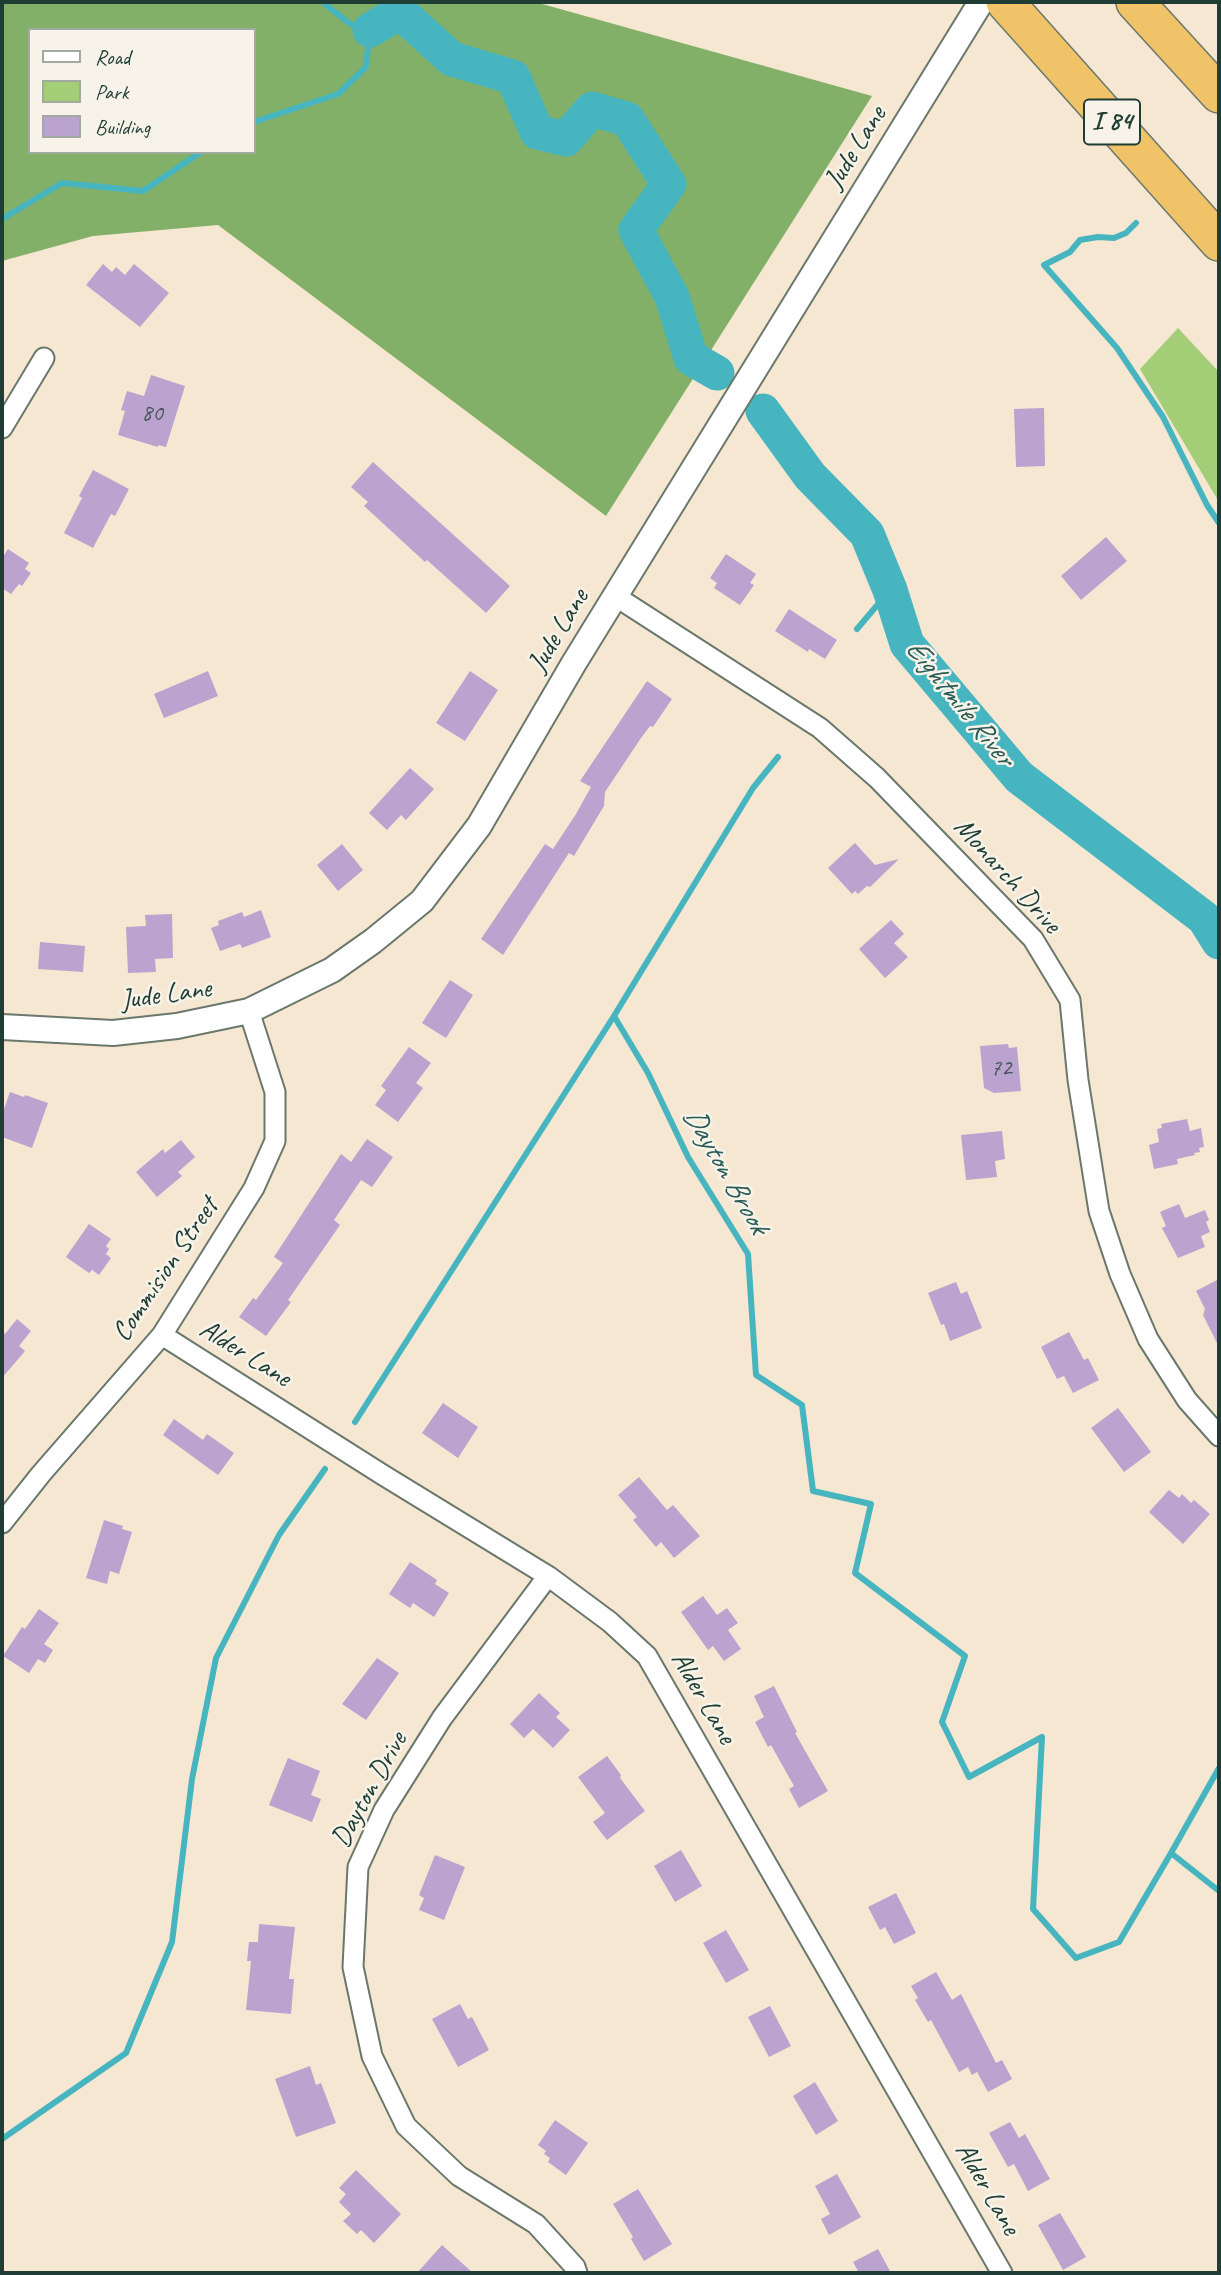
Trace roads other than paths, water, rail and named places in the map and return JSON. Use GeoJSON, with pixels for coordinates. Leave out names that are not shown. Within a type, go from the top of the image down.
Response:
{"type":"FeatureCollection","features":[{"type":"Feature","properties":{"kind":"highway","name":"I 84"},"geometry":{"type":"LineString","coordinates":[[1005,2],[1219,242]]}},
{"type":"Feature","properties":{"kind":"highway"},"geometry":{"type":"LineString","coordinates":[[1135,2],[1219,94]]}},
{"type":"Feature","properties":{"kind":"street","name":"Jude Lane"},"geometry":{"type":"LineString","coordinates":[[2,1027],[113,1033],[177,1026],[249,1011],[332,970],[373,942],[422,901],[479,826],[615,596],[981,2]]}},
{"type":"Feature","properties":{"kind":"street"},"geometry":{"type":"LineString","coordinates":[[2,428],[44,358]]}},
{"type":"Feature","properties":{"kind":"street","name":"Monarch Drive"},"geometry":{"type":"LineString","coordinates":[[615,596],[820,728],[877,778],[1033,939],[1070,1000],[1078,1080],[1099,1211],[1120,1274],[1148,1339],[1187,1400],[1219,1436]]}},
{"type":"Feature","properties":{"kind":"street","name":"Commision Street"},"geometry":{"type":"LineString","coordinates":[[2,1523],[162,1335],[254,1188],[275,1141],[275,1092],[249,1011]]}},
{"type":"Feature","properties":{"kind":"street","name":"Alder Lane"},"geometry":{"type":"LineString","coordinates":[[162,1335],[548,1576],[610,1622],[646,1656],[1002,2273]]}},
{"type":"Feature","properties":{"kind":"street","name":"Dayton Drive"},"geometry":{"type":"LineString","coordinates":[[548,1576],[442,1718],[384,1810],[358,1867],[353,1967],[372,2056],[406,2126],[459,2176],[536,2224],[575,2267],[577,2273]]}},
{"type":"Feature","properties":{"kind":"waterway","name":"Eightmile River"},"geometry":{"type":"LineString","coordinates":[[256,121],[338,94],[366,67],[370,30],[350,24],[325,2]]}},
{"type":"Feature","properties":{"kind":"waterway","name":"Eightmile River"},"geometry":{"type":"LineString","coordinates":[[370,30],[400,12],[452,59],[513,77],[537,132],[566,139],[592,109],[627,119],[669,184],[636,230],[672,297],[691,358],[717,373]]}},
{"type":"Feature","properties":{"kind":"waterway","name":"Eightmile River"},"geometry":{"type":"LineString","coordinates":[[2,219],[62,183],[143,191],[198,154]]}},
{"type":"Feature","properties":{"kind":"waterway"},"geometry":{"type":"LineString","coordinates":[[1136,223],[1126,233],[1114,238],[1080,240],[1070,252],[1044,265],[1117,348],[1163,417],[1207,505],[1219,523]]}},
{"type":"Feature","properties":{"kind":"waterway","name":"Eightmile River"},"geometry":{"type":"LineString","coordinates":[[763,411],[810,476],[867,534],[890,590],[907,644],[1019,777],[1204,918],[1219,942]]}},
{"type":"Feature","properties":{"kind":"waterway","name":"Dayton Brook"},"geometry":{"type":"LineString","coordinates":[[857,629],[890,590]]}},
{"type":"Feature","properties":{"kind":"waterway","name":"Dayton Brook"},"geometry":{"type":"LineString","coordinates":[[778,757],[753,788],[614,1016],[648,1073],[688,1157],[748,1254],[756,1375],[802,1405],[813,1491],[871,1504],[855,1573],[965,1656],[942,1722],[969,1777],[1042,1737],[1033,1909],[1076,1958],[1119,1942],[1171,1853]]}},
{"type":"Feature","properties":{"kind":"waterway"},"geometry":{"type":"LineString","coordinates":[[355,1422],[614,1016]]}},
{"type":"Feature","properties":{"kind":"waterway"},"geometry":{"type":"LineString","coordinates":[[2,2139],[126,2053],[172,1942],[192,1779],[216,1658],[279,1535],[325,1469]]}},
{"type":"Feature","properties":{"kind":"waterway","name":"Dayton Brook"},"geometry":{"type":"LineString","coordinates":[[1219,1768],[1171,1853],[1219,1891]]}}]}
